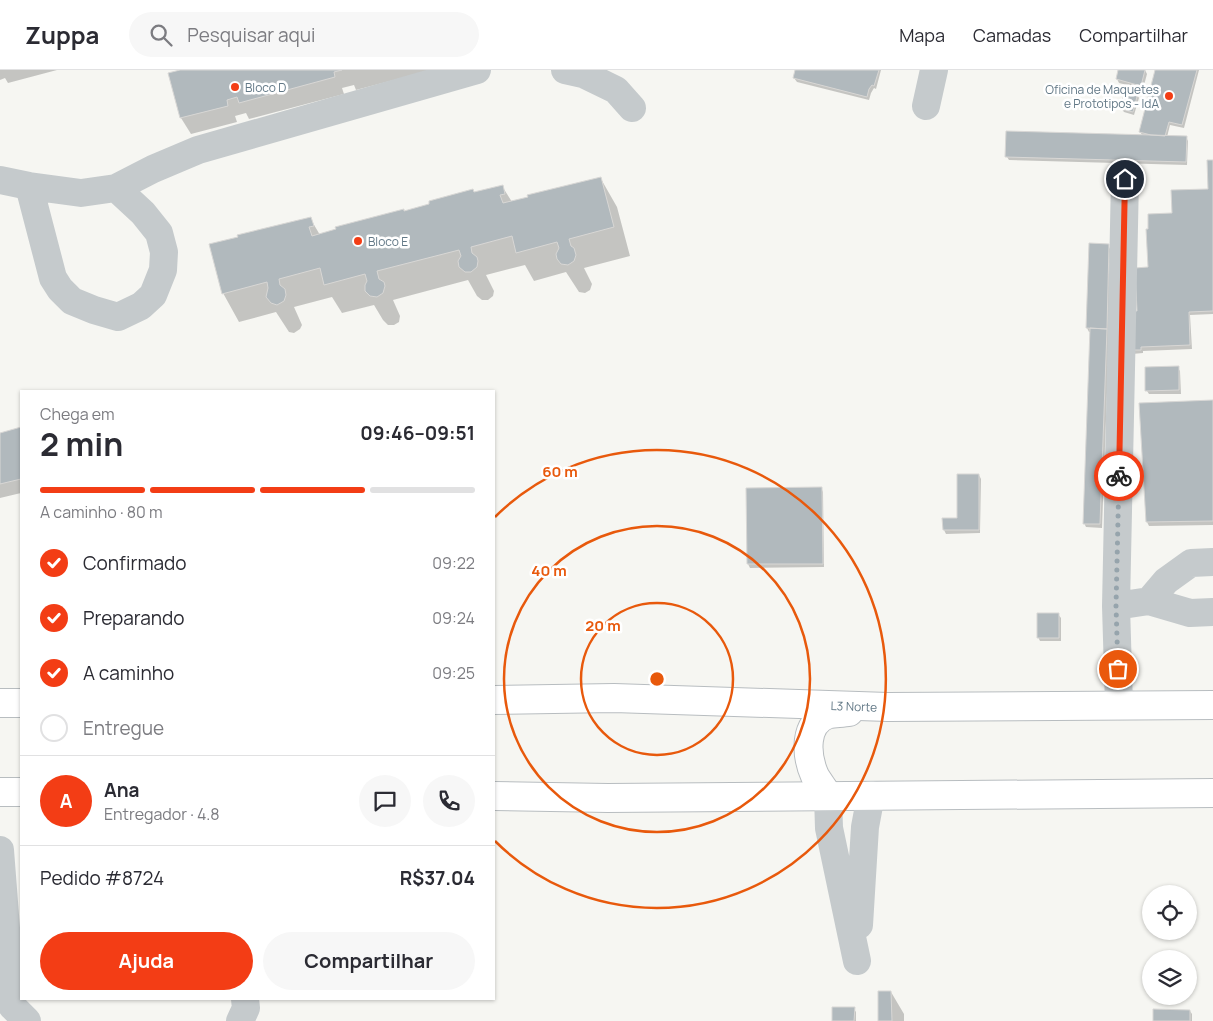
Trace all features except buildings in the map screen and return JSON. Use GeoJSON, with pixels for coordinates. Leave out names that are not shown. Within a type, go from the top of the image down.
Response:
{"type":"FeatureCollection","features":[{"type":"Feature","properties":{"kind":"main road","name":"L3 Norte"},"geometry":{"type":"LineString","coordinates":[[495,700],[614,698],[888,706],[1213,705]]}},
{"type":"Feature","properties":{"kind":"main road"},"geometry":{"type":"LineString","coordinates":[[0,703],[20,703]]}},
{"type":"Feature","properties":{"kind":"main road"},"geometry":{"type":"LineString","coordinates":[[828,796],[815,775],[808,753],[808,741],[817,722],[828,714],[888,706]]}},
{"type":"Feature","properties":{"kind":"main road"},"geometry":{"type":"LineString","coordinates":[[0,792],[20,792]]}},
{"type":"Feature","properties":{"kind":"main road"},"geometry":{"type":"LineString","coordinates":[[495,796],[608,798],[1213,793]]}},
{"type":"Feature","properties":{"kind":"lane"},"geometry":{"type":"LineString","coordinates":[[0,180],[81,193],[116,188],[153,169],[198,150],[477,70]]}},
{"type":"Feature","properties":{"kind":"lane"},"geometry":{"type":"LineString","coordinates":[[565,70],[583,74],[616,90],[632,108]]}},
{"type":"Feature","properties":{"kind":"lane"},"geometry":{"type":"LineString","coordinates":[[926,106],[934,70]]}},
{"type":"Feature","properties":{"kind":"lane"},"geometry":{"type":"LineString","coordinates":[[1119,705],[1116,606],[1125,179]]}},
{"type":"Feature","properties":{"kind":"lane"},"geometry":{"type":"LineString","coordinates":[[29,186],[53,278],[60,289],[72,301],[118,317],[141,306],[153,295],[163,270],[164,252],[158,232],[143,213],[116,188]]}},
{"type":"Feature","properties":{"kind":"lane"},"geometry":{"type":"LineString","coordinates":[[1149,601],[1166,581],[1191,563],[1213,562]]}},
{"type":"Feature","properties":{"kind":"lane"},"geometry":{"type":"LineString","coordinates":[[1116,606],[1149,601],[1190,613],[1213,612]]}},
{"type":"Feature","properties":{"kind":"lane"},"geometry":{"type":"LineString","coordinates":[[828,796],[829,828],[857,961],[865,827],[871,796]]}},
{"type":"Feature","properties":{"kind":"lane"},"geometry":{"type":"LineString","coordinates":[[0,850],[12,1006],[27,1021]]}},
{"type":"Feature","properties":{"kind":"lane"},"geometry":{"type":"LineString","coordinates":[[240,1021],[246,1008],[245,1000]]}},
{"type":"Feature","properties":{"kind":"way so far"},"geometry":{"type":"LineString","coordinates":[[1118,669],[1116,606],[1119,476]]}},
{"type":"Feature","properties":{"kind":"place","name":"Bloco D"},"geometry":{"type":"Point","coordinates":[235,87]}},
{"type":"Feature","properties":{"kind":"place","name":"Oficina de Maquetes e Prototipos - IdA"},"geometry":{"type":"Point","coordinates":[1169,96]}},
{"type":"Feature","properties":{"kind":"place","name":"Bloco E"},"geometry":{"type":"Point","coordinates":[358,241]}},
{"type":"Feature","properties":{"kind":"route"},"geometry":{"type":"LineString","coordinates":[[1119,476],[1125,179]]}}]}
